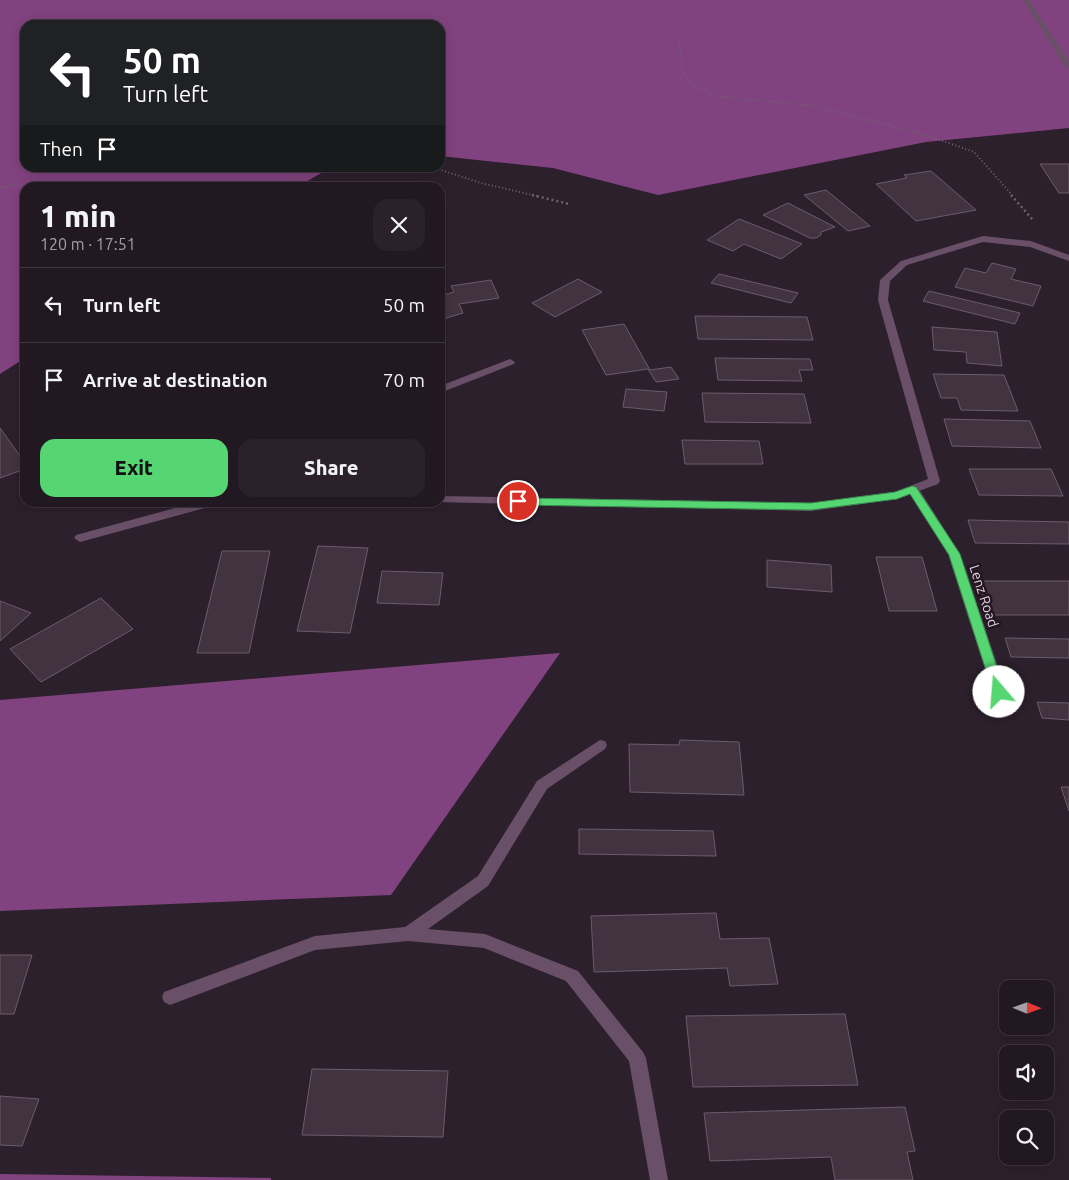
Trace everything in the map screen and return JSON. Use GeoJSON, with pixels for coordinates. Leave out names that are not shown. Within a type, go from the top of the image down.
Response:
{"type":"FeatureCollection","features":[{"type":"Feature","properties":{"kind":"street"},"geometry":{"type":"LineString","coordinates":[[1026,0],[1069,68]]}},
{"type":"Feature","properties":{"kind":"street"},"geometry":{"type":"LineString","coordinates":[[445,500],[811,507],[897,496],[934,481],[883,300],[885,280],[904,263],[984,238],[1031,244],[1069,258]]}},
{"type":"Feature","properties":{"kind":"street"},"geometry":{"type":"LineString","coordinates":[[445,388],[510,362]]}},
{"type":"Feature","properties":{"kind":"street","name":"Lenz Road"},"geometry":{"type":"LineString","coordinates":[[912,489],[954,554],[999,692]]}},
{"type":"Feature","properties":{"kind":"street"},"geometry":{"type":"LineString","coordinates":[[80,538],[194,507]]}},
{"type":"Feature","properties":{"kind":"street"},"geometry":{"type":"LineString","coordinates":[[408,934],[483,881],[542,785],[600,744]]}},
{"type":"Feature","properties":{"kind":"street"},"geometry":{"type":"LineString","coordinates":[[170,996],[315,943],[408,934],[485,941],[572,976],[637,1058],[659,1180]]}},
{"type":"Feature","properties":{"kind":"path"},"geometry":{"type":"LineString","coordinates":[[679,41],[683,72],[695,86],[714,96],[815,106],[929,136],[974,152],[1035,222],[1031,244]]}},
{"type":"Feature","properties":{"kind":"path"},"geometry":{"type":"LineString","coordinates":[[445,171],[481,183],[569,204]]}},
{"type":"Feature","properties":{"kind":"path"},"geometry":{"type":"LineString","coordinates":[[292,182],[304,172]]}},
{"type":"Feature","properties":{"kind":"path"},"geometry":{"type":"LineString","coordinates":[[0,188],[20,185]]}},
{"type":"Feature","properties":{"kind":"shaded area"},"geometry":{"type":"Polygon","coordinates":[[[0,0],[1069,0],[1069,128],[926,142],[658,195],[553,168],[445,157],[445,20],[20,20],[20,172],[323,172],[306,182],[20,182],[20,361],[0,374],[0,0]]]}},
{"type":"Feature","properties":{"kind":"shaded area"},"geometry":{"type":"Polygon","coordinates":[[[560,653],[391,895],[0,911],[0,700],[560,653]]]}},
{"type":"Feature","properties":{"kind":"shaded area"},"geometry":{"type":"Polygon","coordinates":[[[0,1174],[271,1178],[271,1180],[0,1180],[0,1174]]]}},
{"type":"Feature","properties":{"kind":"building"},"geometry":{"type":"Polygon","coordinates":[[[1040,164],[1069,164],[1069,193],[1059,193],[1040,164]]]}},
{"type":"Feature","properties":{"kind":"building"},"geometry":{"type":"Polygon","coordinates":[[[931,171],[976,210],[916,221],[876,184],[907,178],[904,175],[931,171]]]}},
{"type":"Feature","properties":{"kind":"building"},"geometry":{"type":"Polygon","coordinates":[[[826,190],[870,226],[848,231],[804,195],[826,190]]]}},
{"type":"Feature","properties":{"kind":"building"},"geometry":{"type":"Polygon","coordinates":[[[788,203],[835,227],[821,232],[821,235],[816,238],[810,238],[763,215],[788,203]]]}},
{"type":"Feature","properties":{"kind":"building"},"geometry":{"type":"Polygon","coordinates":[[[739,219],[802,244],[781,259],[744,244],[733,251],[707,240],[739,219]]]}},
{"type":"Feature","properties":{"kind":"building"},"geometry":{"type":"Polygon","coordinates":[[[992,263],[1016,269],[1011,279],[1041,286],[1033,306],[955,287],[965,268],[986,273],[992,263]]]}},
{"type":"Feature","properties":{"kind":"building"},"geometry":{"type":"Polygon","coordinates":[[[719,274],[798,293],[791,303],[711,283],[719,274]]]}},
{"type":"Feature","properties":{"kind":"building"},"geometry":{"type":"Polygon","coordinates":[[[578,279],[602,292],[555,317],[532,303],[578,279]]]}},
{"type":"Feature","properties":{"kind":"building"},"geometry":{"type":"Polygon","coordinates":[[[491,280],[499,298],[459,304],[463,313],[445,318],[445,295],[454,292],[451,286],[491,280]]]}},
{"type":"Feature","properties":{"kind":"building"},"geometry":{"type":"Polygon","coordinates":[[[929,291],[1020,313],[1015,324],[923,301],[929,291]]]}},
{"type":"Feature","properties":{"kind":"building"},"geometry":{"type":"Polygon","coordinates":[[[695,316],[807,317],[813,340],[698,339],[695,316]]]}},
{"type":"Feature","properties":{"kind":"building"},"geometry":{"type":"Polygon","coordinates":[[[624,324],[650,370],[671,367],[679,379],[656,382],[648,369],[606,375],[582,330],[624,324]]]}},
{"type":"Feature","properties":{"kind":"building"},"geometry":{"type":"Polygon","coordinates":[[[932,327],[997,332],[1002,366],[967,363],[966,352],[934,350],[932,327]]]}},
{"type":"Feature","properties":{"kind":"building"},"geometry":{"type":"Polygon","coordinates":[[[715,358],[810,359],[813,370],[799,370],[802,381],[718,380],[715,358]]]}},
{"type":"Feature","properties":{"kind":"building"},"geometry":{"type":"Polygon","coordinates":[[[933,374],[1004,375],[1018,411],[961,410],[957,398],[941,398],[933,374]]]}},
{"type":"Feature","properties":{"kind":"building"},"geometry":{"type":"Polygon","coordinates":[[[626,389],[667,392],[664,411],[623,407],[626,389]]]}},
{"type":"Feature","properties":{"kind":"building"},"geometry":{"type":"Polygon","coordinates":[[[702,393],[804,394],[811,423],[705,422],[702,393]]]}},
{"type":"Feature","properties":{"kind":"building"},"geometry":{"type":"Polygon","coordinates":[[[944,419],[1030,421],[1041,448],[952,446],[944,419]]]}},
{"type":"Feature","properties":{"kind":"building"},"geometry":{"type":"Polygon","coordinates":[[[0,428],[20,456],[20,471],[0,478],[0,428]]]}},
{"type":"Feature","properties":{"kind":"building"},"geometry":{"type":"Polygon","coordinates":[[[682,440],[759,441],[763,464],[685,464],[682,440]]]}},
{"type":"Feature","properties":{"kind":"building"},"geometry":{"type":"Polygon","coordinates":[[[969,469],[1051,469],[1063,496],[979,495],[969,469]]]}},
{"type":"Feature","properties":{"kind":"building"},"geometry":{"type":"Polygon","coordinates":[[[968,520],[1069,522],[1069,544],[975,543],[968,520]]]}},
{"type":"Feature","properties":{"kind":"building"},"geometry":{"type":"Polygon","coordinates":[[[318,546],[368,548],[350,633],[297,631],[318,546]]]}},
{"type":"Feature","properties":{"kind":"building"},"geometry":{"type":"Polygon","coordinates":[[[222,551],[270,551],[249,653],[197,653],[222,551]]]}},
{"type":"Feature","properties":{"kind":"building"},"geometry":{"type":"Polygon","coordinates":[[[876,557],[922,557],[937,611],[889,611],[876,557]]]}},
{"type":"Feature","properties":{"kind":"building"},"geometry":{"type":"Polygon","coordinates":[[[767,560],[831,565],[832,592],[767,587],[767,560]]]}},
{"type":"Feature","properties":{"kind":"building"},"geometry":{"type":"Polygon","coordinates":[[[382,571],[443,573],[439,605],[377,603],[382,571]]]}},
{"type":"Feature","properties":{"kind":"building"},"geometry":{"type":"Polygon","coordinates":[[[978,581],[1069,581],[1069,615],[989,615],[978,581]]]}},
{"type":"Feature","properties":{"kind":"building"},"geometry":{"type":"Polygon","coordinates":[[[101,598],[133,629],[41,682],[10,649],[101,598]]]}},
{"type":"Feature","properties":{"kind":"building"},"geometry":{"type":"Polygon","coordinates":[[[0,601],[31,613],[0,641],[0,601]]]}},
{"type":"Feature","properties":{"kind":"building"},"geometry":{"type":"Polygon","coordinates":[[[1005,638],[1069,639],[1069,658],[1011,657],[1005,638]]]}},
{"type":"Feature","properties":{"kind":"building"},"geometry":{"type":"Polygon","coordinates":[[[1037,702],[1069,703],[1069,720],[1042,718],[1037,702]]]}},
{"type":"Feature","properties":{"kind":"building"},"geometry":{"type":"Polygon","coordinates":[[[680,740],[739,742],[744,795],[630,792],[629,744],[679,745],[680,740]]]}},
{"type":"Feature","properties":{"kind":"building"},"geometry":{"type":"Polygon","coordinates":[[[1061,787],[1069,787],[1069,811],[1061,787]]]}},
{"type":"Feature","properties":{"kind":"building"},"geometry":{"type":"Polygon","coordinates":[[[579,829],[713,831],[716,856],[579,854],[579,829]]]}},
{"type":"Feature","properties":{"kind":"building"},"geometry":{"type":"Polygon","coordinates":[[[716,913],[720,939],[769,938],[778,984],[730,986],[727,968],[594,972],[591,916],[716,913]]]}},
{"type":"Feature","properties":{"kind":"building"},"geometry":{"type":"Polygon","coordinates":[[[0,955],[32,955],[14,1014],[0,1014],[0,955]]]}},
{"type":"Feature","properties":{"kind":"building"},"geometry":{"type":"Polygon","coordinates":[[[845,1014],[858,1085],[693,1087],[686,1016],[845,1014]]]}},
{"type":"Feature","properties":{"kind":"building"},"geometry":{"type":"Polygon","coordinates":[[[312,1069],[448,1071],[443,1137],[302,1135],[312,1069]]]}},
{"type":"Feature","properties":{"kind":"building"},"geometry":{"type":"Polygon","coordinates":[[[0,1096],[39,1099],[22,1146],[0,1145],[0,1096]]]}},
{"type":"Feature","properties":{"kind":"building"},"geometry":{"type":"Polygon","coordinates":[[[905,1107],[915,1151],[907,1152],[913,1180],[835,1180],[831,1157],[710,1161],[704,1113],[905,1107]]]}},
{"type":"Feature","properties":{"kind":"route"},"geometry":{"type":"LineString","coordinates":[[518,501],[811,507],[897,496],[912,489],[954,554],[999,692]]}}]}
